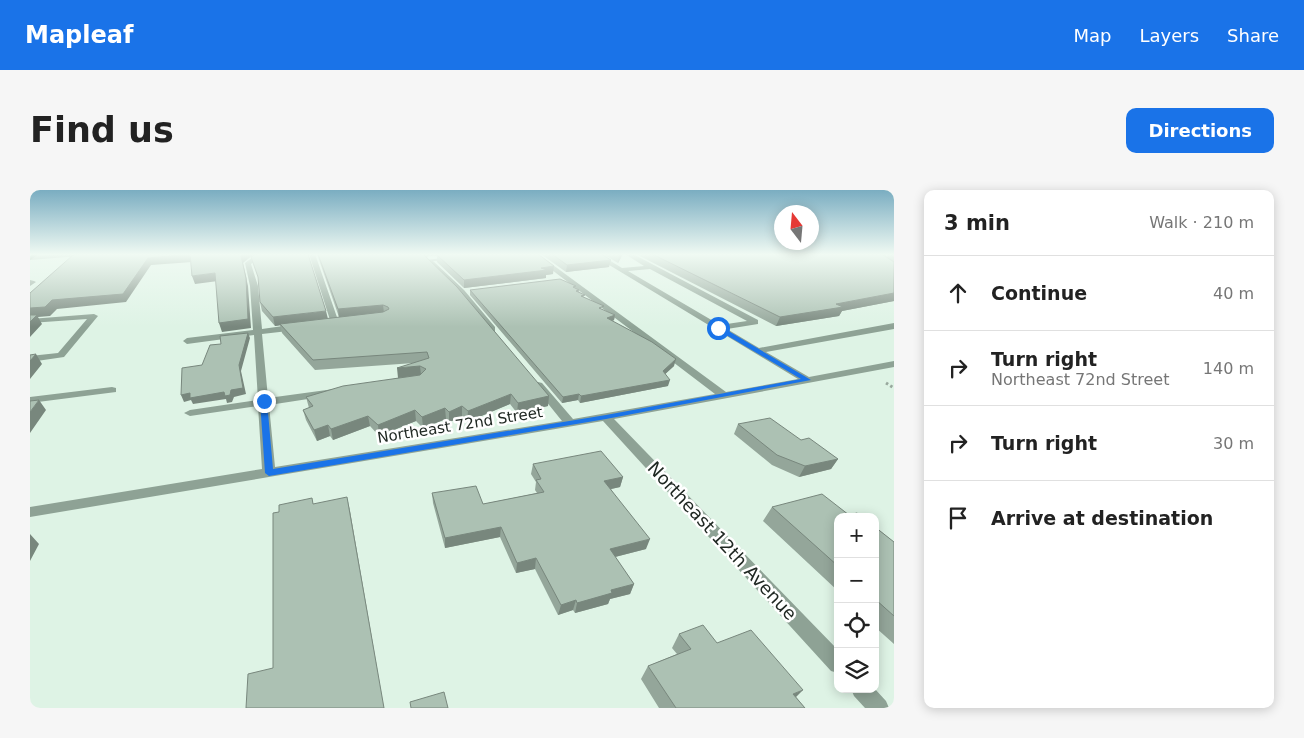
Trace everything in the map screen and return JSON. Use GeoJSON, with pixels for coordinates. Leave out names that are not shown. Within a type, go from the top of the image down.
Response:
{"type":"FeatureCollection","features":[{"type":"Feature","properties":{"kind":"street"},"geometry":{"type":"LineString","coordinates":[[252,278],[269,473]]}},
{"type":"Feature","properties":{"kind":"street"},"geometry":{"type":"LineString","coordinates":[[320,278],[335,323]]}},
{"type":"Feature","properties":{"kind":"street"},"geometry":{"type":"LineString","coordinates":[[447,278],[498,336]]}},
{"type":"Feature","properties":{"kind":"street"},"geometry":{"type":"LineString","coordinates":[[634,278],[808,380]]}},
{"type":"Feature","properties":{"kind":"street"},"geometry":{"type":"LineString","coordinates":[[672,278],[754,322],[718,328]]}},
{"type":"Feature","properties":{"kind":"street"},"geometry":{"type":"LineString","coordinates":[[558,280],[568,279],[725,396]]}},
{"type":"Feature","properties":{"kind":"street"},"geometry":{"type":"LineString","coordinates":[[461,292],[471,291]]}},
{"type":"Feature","properties":{"kind":"street"},"geometry":{"type":"LineString","coordinates":[[30,321],[94,316],[61,355],[30,359]]}},
{"type":"Feature","properties":{"kind":"street"},"geometry":{"type":"LineString","coordinates":[[325,324],[345,321]]}},
{"type":"Feature","properties":{"kind":"street"},"geometry":{"type":"LineString","coordinates":[[187,341],[306,326]]}},
{"type":"Feature","properties":{"kind":"street"},"geometry":{"type":"LineString","coordinates":[[757,351],[894,326]]}},
{"type":"Feature","properties":{"kind":"street","name":"Northeast 72nd Street"},"geometry":{"type":"LineString","coordinates":[[30,512],[606,417],[894,364]]}},
{"type":"Feature","properties":{"kind":"street"},"geometry":{"type":"LineString","coordinates":[[534,380],[570,423]]}},
{"type":"Feature","properties":{"kind":"street"},"geometry":{"type":"LineString","coordinates":[[30,400],[112,390]]}},
{"type":"Feature","properties":{"kind":"street"},"geometry":{"type":"LineString","coordinates":[[190,413],[342,390]]}},
{"type":"Feature","properties":{"kind":"street","name":"Northeast 12th Avenue"},"geometry":{"type":"LineString","coordinates":[[606,417],[834,660]]}},
{"type":"Feature","properties":{"kind":"street"},"geometry":{"type":"LineString","coordinates":[[865,693],[879,708]]}},
{"type":"Feature","properties":{"kind":"building"},"geometry":{"type":"Polygon","coordinates":[[[47,278],[134,278],[123,294],[52,300],[45,307],[30,308],[30,293],[47,278]]]}},
{"type":"Feature","properties":{"kind":"building"},"geometry":{"type":"Polygon","coordinates":[[[215,278],[246,278],[248,319],[219,323],[215,278]]]}},
{"type":"Feature","properties":{"kind":"building"},"geometry":{"type":"Polygon","coordinates":[[[258,278],[316,278],[326,311],[273,317],[260,302],[258,278]]]}},
{"type":"Feature","properties":{"kind":"building"},"geometry":{"type":"Polygon","coordinates":[[[327,278],[448,278],[549,396],[518,403],[511,394],[468,411],[462,406],[449,412],[445,408],[422,417],[415,410],[378,425],[368,416],[331,429],[328,425],[314,430],[303,410],[313,406],[306,397],[343,386],[420,375],[426,369],[420,366],[397,368],[429,358],[427,352],[313,360],[280,324],[383,312],[389,309],[383,305],[338,309],[327,278]]]}},
{"type":"Feature","properties":{"kind":"building"},"geometry":{"type":"Polygon","coordinates":[[[462,278],[479,278],[464,280],[462,278]]]}},
{"type":"Feature","properties":{"kind":"building"},"geometry":{"type":"Polygon","coordinates":[[[701,278],[894,278],[894,293],[836,304],[843,307],[780,317],[701,278]]]}},
{"type":"Feature","properties":{"kind":"building"},"geometry":{"type":"Polygon","coordinates":[[[560,279],[576,286],[573,287],[579,290],[576,291],[585,295],[581,296],[604,306],[599,308],[615,315],[607,318],[652,342],[676,359],[663,371],[670,380],[581,396],[579,394],[563,397],[470,290],[560,279]]]}},
{"type":"Feature","properties":{"kind":"building"},"geometry":{"type":"Polygon","coordinates":[[[30,315],[37,315],[30,322],[30,315]]]}},
{"type":"Feature","properties":{"kind":"building"},"geometry":{"type":"Polygon","coordinates":[[[248,333],[239,365],[243,388],[231,390],[230,395],[225,396],[224,392],[190,398],[190,393],[181,395],[182,368],[202,365],[210,345],[221,344],[220,336],[248,333]]]}},
{"type":"Feature","properties":{"kind":"building"},"geometry":{"type":"Polygon","coordinates":[[[36,354],[30,361],[30,355],[36,354]]]}},
{"type":"Feature","properties":{"kind":"building"},"geometry":{"type":"Polygon","coordinates":[[[39,400],[30,412],[30,401],[39,400]]]}},
{"type":"Feature","properties":{"kind":"building"},"geometry":{"type":"Polygon","coordinates":[[[770,418],[801,440],[809,438],[838,459],[805,466],[777,455],[738,424],[770,418]]]}},
{"type":"Feature","properties":{"kind":"building"},"geometry":{"type":"Polygon","coordinates":[[[601,451],[623,477],[604,481],[650,539],[610,549],[634,584],[611,590],[612,593],[577,603],[576,600],[561,605],[536,558],[517,563],[501,527],[445,538],[432,493],[476,486],[483,504],[544,492],[536,480],[541,479],[533,464],[601,451]]]}},
{"type":"Feature","properties":{"kind":"building"},"geometry":{"type":"Polygon","coordinates":[[[822,494],[846,513],[834,513],[834,562],[772,507],[822,494]]]}},
{"type":"Feature","properties":{"kind":"building"},"geometry":{"type":"Polygon","coordinates":[[[347,497],[384,708],[246,708],[248,674],[273,668],[273,513],[279,512],[279,505],[312,498],[313,504],[347,497]]]}},
{"type":"Feature","properties":{"kind":"building"},"geometry":{"type":"Polygon","coordinates":[[[879,530],[894,542],[894,616],[879,603],[879,530]]]}},
{"type":"Feature","properties":{"kind":"building"},"geometry":{"type":"Polygon","coordinates":[[[703,625],[717,643],[751,630],[803,690],[793,694],[805,708],[676,708],[648,666],[691,649],[679,634],[703,625]]]}},
{"type":"Feature","properties":{"kind":"building"},"geometry":{"type":"Polygon","coordinates":[[[444,692],[448,708],[411,708],[410,702],[444,692]]]}},
{"type":"Feature","properties":{"kind":"route"},"geometry":{"type":"LineString","coordinates":[[264,401],[269,473],[606,417],[808,380],[718,328]]}}]}
